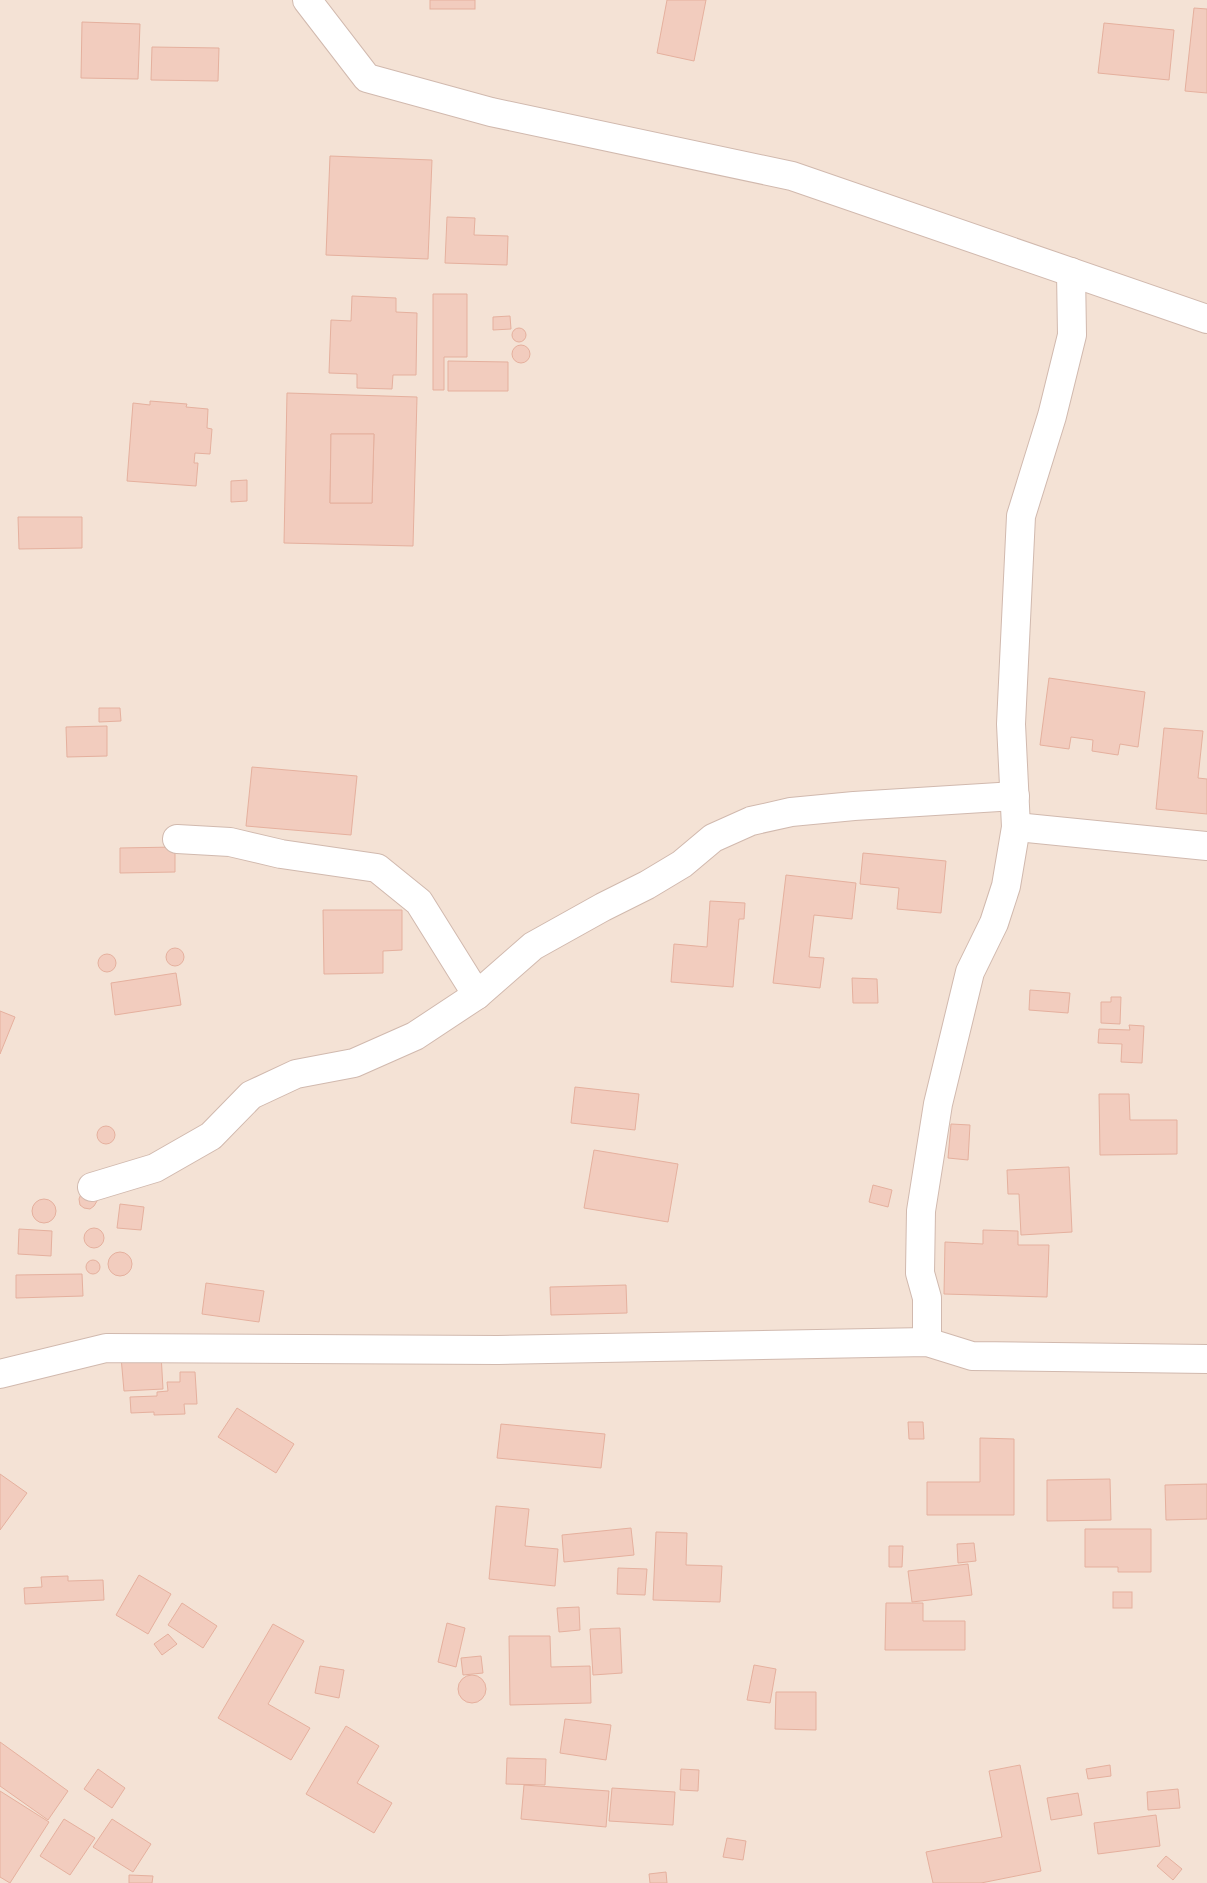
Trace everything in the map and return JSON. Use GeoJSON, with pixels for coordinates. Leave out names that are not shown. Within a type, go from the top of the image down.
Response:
{"type":"FeatureCollection","features":[{"type":"Feature","properties":{"kind":"street"},"geometry":{"type":"LineString","coordinates":[[307,0],[367,78],[491,112],[792,176],[1207,319]]}},
{"type":"Feature","properties":{"kind":"street"},"geometry":{"type":"LineString","coordinates":[[927,1342],[927,1298],[920,1273],[921,1211],[938,1104],[970,972],[994,923],[1006,886],[1016,827],[1011,724],[1021,516],[1052,416],[1072,335],[1071,272]]}},
{"type":"Feature","properties":{"kind":"street"},"geometry":{"type":"LineString","coordinates":[[92,1188],[156,1168],[211,1136],[251,1095],[296,1074],[354,1062],[416,1036],[477,995],[533,946],[682,864],[713,838],[751,821],[791,812],[854,806],[1015,796]]}},
{"type":"Feature","properties":{"kind":"street"},"geometry":{"type":"LineString","coordinates":[[1016,827],[1207,846]]}},
{"type":"Feature","properties":{"kind":"street"},"geometry":{"type":"LineString","coordinates":[[177,838],[230,842],[282,854],[377,868],[419,902],[477,995]]}},
{"type":"Feature","properties":{"kind":"street"},"geometry":{"type":"LineString","coordinates":[[0,1374],[106,1348],[498,1350],[927,1342],[972,1356],[1207,1359]]}},
{"type":"Feature","properties":{"kind":"shaded area"},"geometry":{"type":"Polygon","coordinates":[[[0,0],[1207,0],[1207,1883],[0,1883],[0,0]]]}},
{"type":"Feature","properties":{"kind":"building"},"geometry":{"type":"Polygon","coordinates":[[[430,0],[475,0],[475,9],[430,9],[430,0]]]}},
{"type":"Feature","properties":{"kind":"building"},"geometry":{"type":"Polygon","coordinates":[[[667,0],[706,0],[694,61],[657,53],[667,0]]]}},
{"type":"Feature","properties":{"kind":"building"},"geometry":{"type":"Polygon","coordinates":[[[1194,8],[1207,9],[1207,93],[1185,91],[1194,8]]]}},
{"type":"Feature","properties":{"kind":"building"},"geometry":{"type":"Polygon","coordinates":[[[82,22],[140,24],[138,79],[81,78],[82,22]]]}},
{"type":"Feature","properties":{"kind":"building"},"geometry":{"type":"Polygon","coordinates":[[[1104,23],[1174,30],[1169,80],[1098,73],[1104,23]]]}},
{"type":"Feature","properties":{"kind":"building"},"geometry":{"type":"Polygon","coordinates":[[[152,47],[219,48],[218,81],[151,80],[152,47]]]}},
{"type":"Feature","properties":{"kind":"building"},"geometry":{"type":"Polygon","coordinates":[[[330,156],[432,160],[428,259],[326,255],[330,156]]]}},
{"type":"Feature","properties":{"kind":"building"},"geometry":{"type":"Polygon","coordinates":[[[447,217],[475,218],[474,235],[508,236],[507,265],[445,263],[447,217]]]}},
{"type":"Feature","properties":{"kind":"building"},"geometry":{"type":"Polygon","coordinates":[[[433,294],[467,294],[467,357],[444,357],[444,390],[433,390],[433,294]]]}},
{"type":"Feature","properties":{"kind":"building"},"geometry":{"type":"Polygon","coordinates":[[[352,296],[396,298],[396,312],[417,313],[416,375],[393,375],[392,389],[357,388],[357,374],[329,373],[331,320],[351,321],[352,296]]]}},
{"type":"Feature","properties":{"kind":"building"},"geometry":{"type":"Polygon","coordinates":[[[510,316],[511,329],[493,330],[493,317],[510,316]]]}},
{"type":"Feature","properties":{"kind":"building"},"geometry":{"type":"Polygon","coordinates":[[[516,328],[522,328],[526,335],[522,342],[516,342],[512,338],[512,332],[516,328]]]}},
{"type":"Feature","properties":{"kind":"building"},"geometry":{"type":"Polygon","coordinates":[[[517,345],[525,345],[530,350],[528,361],[517,363],[512,358],[512,350],[517,345]]]}},
{"type":"Feature","properties":{"kind":"building"},"geometry":{"type":"Polygon","coordinates":[[[448,361],[508,362],[508,391],[448,391],[448,361]]]}},
{"type":"Feature","properties":{"kind":"building"},"geometry":{"type":"Polygon","coordinates":[[[287,393],[417,397],[413,546],[284,543],[287,393]],[[331,434],[330,503],[372,503],[374,434],[331,434]]]}},
{"type":"Feature","properties":{"kind":"building"},"geometry":{"type":"Polygon","coordinates":[[[150,401],[187,404],[186,407],[208,409],[207,428],[212,429],[210,454],[195,453],[194,463],[198,463],[196,486],[127,481],[133,403],[150,405],[150,401]]]}},
{"type":"Feature","properties":{"kind":"building"},"geometry":{"type":"Polygon","coordinates":[[[331,434],[374,434],[372,503],[330,503],[331,434]]]}},
{"type":"Feature","properties":{"kind":"building"},"geometry":{"type":"Polygon","coordinates":[[[247,480],[247,501],[231,502],[231,481],[247,480]]]}},
{"type":"Feature","properties":{"kind":"building"},"geometry":{"type":"Polygon","coordinates":[[[18,517],[82,517],[82,548],[19,549],[18,517]]]}},
{"type":"Feature","properties":{"kind":"building"},"geometry":{"type":"Polygon","coordinates":[[[1049,678],[1145,692],[1138,747],[1120,744],[1118,755],[1092,751],[1093,740],[1071,737],[1069,749],[1040,745],[1049,678]]]}},
{"type":"Feature","properties":{"kind":"building"},"geometry":{"type":"Polygon","coordinates":[[[99,708],[120,708],[121,721],[99,722],[99,708]]]}},
{"type":"Feature","properties":{"kind":"building"},"geometry":{"type":"Polygon","coordinates":[[[107,726],[107,756],[67,757],[66,727],[107,726]]]}},
{"type":"Feature","properties":{"kind":"building"},"geometry":{"type":"Polygon","coordinates":[[[1164,728],[1203,731],[1198,778],[1207,779],[1207,814],[1156,809],[1164,728]]]}},
{"type":"Feature","properties":{"kind":"building"},"geometry":{"type":"Polygon","coordinates":[[[252,767],[357,776],[351,835],[246,826],[252,767]]]}},
{"type":"Feature","properties":{"kind":"building"},"geometry":{"type":"Polygon","coordinates":[[[175,847],[175,872],[120,873],[120,848],[175,847]]]}},
{"type":"Feature","properties":{"kind":"building"},"geometry":{"type":"Polygon","coordinates":[[[863,853],[946,861],[941,913],[897,909],[899,888],[860,884],[863,853]]]}},
{"type":"Feature","properties":{"kind":"building"},"geometry":{"type":"Polygon","coordinates":[[[786,875],[856,883],[852,919],[814,915],[809,957],[824,958],[820,988],[773,983],[786,875]]]}},
{"type":"Feature","properties":{"kind":"building"},"geometry":{"type":"Polygon","coordinates":[[[710,901],[745,903],[744,919],[739,919],[733,987],[671,982],[674,944],[707,947],[710,901]]]}},
{"type":"Feature","properties":{"kind":"building"},"geometry":{"type":"Polygon","coordinates":[[[323,910],[402,910],[402,950],[383,951],[383,973],[324,974],[323,910]]]}},
{"type":"Feature","properties":{"kind":"building"},"geometry":{"type":"Polygon","coordinates":[[[175,948],[181,951],[184,957],[181,963],[175,966],[169,963],[166,957],[169,951],[175,948]]]}},
{"type":"Feature","properties":{"kind":"building"},"geometry":{"type":"Polygon","coordinates":[[[107,954],[113,957],[116,963],[113,969],[107,972],[101,969],[98,963],[101,957],[107,954]]]}},
{"type":"Feature","properties":{"kind":"building"},"geometry":{"type":"Polygon","coordinates":[[[176,973],[181,1005],[115,1015],[111,983],[176,973]]]}},
{"type":"Feature","properties":{"kind":"building"},"geometry":{"type":"Polygon","coordinates":[[[852,978],[877,979],[878,1003],[853,1003],[852,978]]]}},
{"type":"Feature","properties":{"kind":"building"},"geometry":{"type":"Polygon","coordinates":[[[1030,990],[1070,993],[1068,1013],[1029,1010],[1030,990]]]}},
{"type":"Feature","properties":{"kind":"building"},"geometry":{"type":"Polygon","coordinates":[[[1111,997],[1121,997],[1120,1024],[1101,1023],[1101,1002],[1111,1002],[1111,997]]]}},
{"type":"Feature","properties":{"kind":"building"},"geometry":{"type":"Polygon","coordinates":[[[0,1011],[15,1017],[0,1054],[0,1011]]]}},
{"type":"Feature","properties":{"kind":"building"},"geometry":{"type":"Polygon","coordinates":[[[1129,1025],[1144,1026],[1142,1063],[1121,1062],[1122,1044],[1098,1043],[1099,1029],[1130,1030],[1129,1025]]]}},
{"type":"Feature","properties":{"kind":"building"},"geometry":{"type":"Polygon","coordinates":[[[575,1087],[639,1094],[635,1130],[571,1123],[575,1087]]]}},
{"type":"Feature","properties":{"kind":"building"},"geometry":{"type":"Polygon","coordinates":[[[1099,1094],[1129,1094],[1130,1120],[1177,1120],[1177,1154],[1100,1155],[1099,1094]]]}},
{"type":"Feature","properties":{"kind":"building"},"geometry":{"type":"Polygon","coordinates":[[[951,1124],[970,1125],[968,1160],[948,1158],[951,1124]]]}},
{"type":"Feature","properties":{"kind":"building"},"geometry":{"type":"Polygon","coordinates":[[[106,1126],[112,1129],[115,1135],[112,1141],[106,1144],[100,1141],[97,1135],[100,1129],[106,1126]]]}},
{"type":"Feature","properties":{"kind":"building"},"geometry":{"type":"Polygon","coordinates":[[[594,1150],[678,1164],[668,1222],[584,1208],[594,1150]]]}},
{"type":"Feature","properties":{"kind":"building"},"geometry":{"type":"Polygon","coordinates":[[[1069,1167],[1072,1232],[1021,1235],[1019,1194],[1008,1194],[1007,1170],[1069,1167]]]}},
{"type":"Feature","properties":{"kind":"building"},"geometry":{"type":"Polygon","coordinates":[[[873,1185],[892,1190],[888,1207],[869,1202],[873,1185]]]}},
{"type":"Feature","properties":{"kind":"building"},"geometry":{"type":"Polygon","coordinates":[[[81,1194],[96,1195],[97,1201],[94,1206],[90,1209],[80,1205],[79,1199],[81,1194]]]}},
{"type":"Feature","properties":{"kind":"building"},"geometry":{"type":"Polygon","coordinates":[[[44,1199],[53,1202],[56,1211],[53,1220],[44,1223],[35,1220],[32,1211],[35,1202],[44,1199]]]}},
{"type":"Feature","properties":{"kind":"building"},"geometry":{"type":"Polygon","coordinates":[[[120,1204],[144,1207],[141,1230],[117,1228],[120,1204]]]}},
{"type":"Feature","properties":{"kind":"building"},"geometry":{"type":"Polygon","coordinates":[[[94,1228],[101,1231],[104,1238],[101,1245],[94,1248],[87,1245],[84,1238],[87,1231],[94,1228]]]}},
{"type":"Feature","properties":{"kind":"building"},"geometry":{"type":"Polygon","coordinates":[[[19,1229],[52,1231],[51,1256],[18,1254],[19,1229]]]}},
{"type":"Feature","properties":{"kind":"building"},"geometry":{"type":"Polygon","coordinates":[[[983,1230],[1018,1231],[1018,1245],[1049,1245],[1047,1297],[944,1294],[945,1242],[983,1244],[983,1230]]]}},
{"type":"Feature","properties":{"kind":"building"},"geometry":{"type":"Polygon","coordinates":[[[120,1252],[125,1253],[131,1259],[131,1269],[125,1275],[120,1276],[115,1275],[109,1269],[108,1264],[109,1259],[115,1253],[120,1252]]]}},
{"type":"Feature","properties":{"kind":"building"},"geometry":{"type":"Polygon","coordinates":[[[90,1260],[96,1260],[100,1267],[96,1274],[90,1274],[86,1270],[86,1264],[90,1260]]]}},
{"type":"Feature","properties":{"kind":"building"},"geometry":{"type":"Polygon","coordinates":[[[82,1274],[83,1296],[16,1298],[16,1275],[82,1274]]]}},
{"type":"Feature","properties":{"kind":"building"},"geometry":{"type":"Polygon","coordinates":[[[206,1283],[264,1291],[259,1322],[202,1314],[206,1283]]]}},
{"type":"Feature","properties":{"kind":"building"},"geometry":{"type":"Polygon","coordinates":[[[626,1285],[627,1313],[551,1315],[550,1287],[626,1285]]]}},
{"type":"Feature","properties":{"kind":"building"},"geometry":{"type":"Polygon","coordinates":[[[161,1354],[163,1389],[124,1391],[121,1357],[161,1354]]]}},
{"type":"Feature","properties":{"kind":"building"},"geometry":{"type":"Polygon","coordinates":[[[180,1372],[195,1372],[197,1404],[184,1404],[185,1414],[154,1415],[154,1412],[131,1413],[130,1397],[157,1396],[157,1392],[168,1391],[167,1382],[180,1382],[180,1372]]]}},
{"type":"Feature","properties":{"kind":"building"},"geometry":{"type":"Polygon","coordinates":[[[237,1408],[294,1444],[276,1473],[218,1437],[237,1408]]]}},
{"type":"Feature","properties":{"kind":"building"},"geometry":{"type":"Polygon","coordinates":[[[908,1422],[923,1422],[924,1439],[909,1439],[908,1422]]]}},
{"type":"Feature","properties":{"kind":"building"},"geometry":{"type":"Polygon","coordinates":[[[501,1424],[605,1434],[601,1468],[497,1458],[501,1424]]]}},
{"type":"Feature","properties":{"kind":"building"},"geometry":{"type":"Polygon","coordinates":[[[980,1438],[1014,1439],[1014,1515],[927,1515],[927,1482],[980,1482],[980,1438]]]}},
{"type":"Feature","properties":{"kind":"building"},"geometry":{"type":"Polygon","coordinates":[[[0,1474],[27,1493],[0,1530],[0,1474]]]}},
{"type":"Feature","properties":{"kind":"building"},"geometry":{"type":"Polygon","coordinates":[[[1110,1479],[1111,1520],[1047,1521],[1047,1480],[1110,1479]]]}},
{"type":"Feature","properties":{"kind":"building"},"geometry":{"type":"Polygon","coordinates":[[[1207,1484],[1207,1519],[1166,1520],[1165,1485],[1207,1484]]]}},
{"type":"Feature","properties":{"kind":"building"},"geometry":{"type":"Polygon","coordinates":[[[496,1506],[529,1509],[525,1546],[558,1549],[555,1586],[489,1579],[496,1506]]]}},
{"type":"Feature","properties":{"kind":"building"},"geometry":{"type":"Polygon","coordinates":[[[631,1528],[634,1555],[564,1562],[562,1535],[631,1528]]]}},
{"type":"Feature","properties":{"kind":"building"},"geometry":{"type":"Polygon","coordinates":[[[1085,1529],[1151,1529],[1151,1572],[1118,1572],[1118,1567],[1085,1567],[1085,1529]]]}},
{"type":"Feature","properties":{"kind":"building"},"geometry":{"type":"Polygon","coordinates":[[[656,1532],[687,1533],[686,1565],[722,1566],[720,1602],[653,1600],[656,1532]]]}},
{"type":"Feature","properties":{"kind":"building"},"geometry":{"type":"Polygon","coordinates":[[[974,1543],[976,1561],[958,1563],[957,1544],[974,1543]]]}},
{"type":"Feature","properties":{"kind":"building"},"geometry":{"type":"Polygon","coordinates":[[[889,1546],[903,1546],[902,1567],[889,1567],[889,1546]]]}},
{"type":"Feature","properties":{"kind":"building"},"geometry":{"type":"Polygon","coordinates":[[[968,1564],[972,1595],[912,1602],[908,1571],[968,1564]]]}},
{"type":"Feature","properties":{"kind":"building"},"geometry":{"type":"Polygon","coordinates":[[[618,1568],[647,1569],[645,1595],[617,1594],[618,1568]]]}},
{"type":"Feature","properties":{"kind":"building"},"geometry":{"type":"Polygon","coordinates":[[[139,1575],[171,1594],[148,1634],[116,1615],[139,1575]]]}},
{"type":"Feature","properties":{"kind":"building"},"geometry":{"type":"Polygon","coordinates":[[[68,1576],[68,1581],[103,1580],[104,1600],[25,1604],[24,1588],[42,1587],[41,1577],[68,1576]]]}},
{"type":"Feature","properties":{"kind":"building"},"geometry":{"type":"Polygon","coordinates":[[[1113,1592],[1132,1592],[1132,1608],[1113,1608],[1113,1592]]]}},
{"type":"Feature","properties":{"kind":"building"},"geometry":{"type":"Polygon","coordinates":[[[182,1603],[217,1626],[203,1648],[168,1625],[182,1603]]]}},
{"type":"Feature","properties":{"kind":"building"},"geometry":{"type":"Polygon","coordinates":[[[886,1603],[923,1603],[923,1621],[965,1621],[965,1650],[885,1650],[886,1603]]]}},
{"type":"Feature","properties":{"kind":"building"},"geometry":{"type":"Polygon","coordinates":[[[579,1607],[580,1630],[559,1632],[557,1608],[579,1607]]]}},
{"type":"Feature","properties":{"kind":"building"},"geometry":{"type":"Polygon","coordinates":[[[447,1623],[465,1628],[456,1667],[438,1662],[447,1623]]]}},
{"type":"Feature","properties":{"kind":"building"},"geometry":{"type":"Polygon","coordinates":[[[273,1624],[304,1641],[268,1704],[310,1728],[291,1760],[218,1718],[273,1624]]]}},
{"type":"Feature","properties":{"kind":"building"},"geometry":{"type":"Polygon","coordinates":[[[620,1628],[622,1673],[593,1675],[590,1629],[620,1628]]]}},
{"type":"Feature","properties":{"kind":"building"},"geometry":{"type":"Polygon","coordinates":[[[168,1634],[177,1644],[162,1655],[154,1644],[168,1634]]]}},
{"type":"Feature","properties":{"kind":"building"},"geometry":{"type":"Polygon","coordinates":[[[509,1636],[550,1636],[551,1667],[590,1666],[591,1703],[510,1705],[509,1636]]]}},
{"type":"Feature","properties":{"kind":"building"},"geometry":{"type":"Polygon","coordinates":[[[481,1656],[483,1673],[463,1675],[461,1658],[481,1656]]]}},
{"type":"Feature","properties":{"kind":"building"},"geometry":{"type":"Polygon","coordinates":[[[754,1665],[776,1669],[770,1703],[747,1700],[754,1665]]]}},
{"type":"Feature","properties":{"kind":"building"},"geometry":{"type":"Polygon","coordinates":[[[320,1666],[344,1670],[339,1698],[315,1693],[320,1666]]]}},
{"type":"Feature","properties":{"kind":"building"},"geometry":{"type":"Polygon","coordinates":[[[472,1675],[482,1679],[486,1689],[482,1699],[472,1703],[462,1699],[458,1689],[462,1679],[472,1675]]]}},
{"type":"Feature","properties":{"kind":"building"},"geometry":{"type":"Polygon","coordinates":[[[776,1692],[816,1692],[816,1730],[775,1729],[776,1692]]]}},
{"type":"Feature","properties":{"kind":"building"},"geometry":{"type":"Polygon","coordinates":[[[565,1719],[611,1725],[606,1760],[560,1753],[565,1719]]]}},
{"type":"Feature","properties":{"kind":"building"},"geometry":{"type":"Polygon","coordinates":[[[346,1726],[379,1746],[357,1783],[392,1803],[374,1833],[306,1794],[346,1726]]]}},
{"type":"Feature","properties":{"kind":"building"},"geometry":{"type":"Polygon","coordinates":[[[0,1742],[68,1791],[48,1820],[0,1786],[0,1742]]]}},
{"type":"Feature","properties":{"kind":"building"},"geometry":{"type":"Polygon","coordinates":[[[507,1758],[546,1759],[545,1785],[506,1784],[507,1758]]]}},
{"type":"Feature","properties":{"kind":"building"},"geometry":{"type":"Polygon","coordinates":[[[1020,1765],[1041,1871],[981,1883],[933,1883],[926,1852],[1002,1837],[989,1771],[1020,1765]]]}},
{"type":"Feature","properties":{"kind":"building"},"geometry":{"type":"Polygon","coordinates":[[[1110,1765],[1111,1776],[1088,1779],[1086,1769],[1110,1765]]]}},
{"type":"Feature","properties":{"kind":"building"},"geometry":{"type":"Polygon","coordinates":[[[98,1769],[125,1788],[112,1808],[84,1789],[98,1769]]]}},
{"type":"Feature","properties":{"kind":"building"},"geometry":{"type":"Polygon","coordinates":[[[681,1769],[699,1770],[698,1791],[680,1790],[681,1769]]]}},
{"type":"Feature","properties":{"kind":"building"},"geometry":{"type":"Polygon","coordinates":[[[524,1785],[609,1791],[606,1827],[521,1819],[524,1785]]]}},
{"type":"Feature","properties":{"kind":"building"},"geometry":{"type":"Polygon","coordinates":[[[612,1788],[675,1792],[673,1825],[609,1821],[612,1788]]]}},
{"type":"Feature","properties":{"kind":"building"},"geometry":{"type":"Polygon","coordinates":[[[1178,1789],[1180,1808],[1148,1810],[1147,1792],[1178,1789]]]}},
{"type":"Feature","properties":{"kind":"building"},"geometry":{"type":"Polygon","coordinates":[[[0,1791],[49,1822],[10,1883],[0,1877],[0,1791]]]}},
{"type":"Feature","properties":{"kind":"building"},"geometry":{"type":"Polygon","coordinates":[[[1078,1793],[1082,1815],[1051,1820],[1047,1798],[1078,1793]]]}},
{"type":"Feature","properties":{"kind":"building"},"geometry":{"type":"Polygon","coordinates":[[[1156,1815],[1160,1846],[1098,1854],[1094,1823],[1156,1815]]]}},
{"type":"Feature","properties":{"kind":"building"},"geometry":{"type":"Polygon","coordinates":[[[64,1819],[95,1838],[70,1875],[40,1856],[64,1819]]]}},
{"type":"Feature","properties":{"kind":"building"},"geometry":{"type":"Polygon","coordinates":[[[112,1819],[151,1844],[133,1872],[93,1847],[112,1819]]]}},
{"type":"Feature","properties":{"kind":"building"},"geometry":{"type":"Polygon","coordinates":[[[727,1838],[746,1841],[743,1860],[723,1857],[727,1838]]]}},
{"type":"Feature","properties":{"kind":"building"},"geometry":{"type":"Polygon","coordinates":[[[1166,1856],[1182,1869],[1173,1880],[1157,1866],[1166,1856]]]}},
{"type":"Feature","properties":{"kind":"building"},"geometry":{"type":"Polygon","coordinates":[[[666,1872],[667,1883],[650,1883],[649,1874],[666,1872]]]}},
{"type":"Feature","properties":{"kind":"building"},"geometry":{"type":"Polygon","coordinates":[[[129,1875],[153,1876],[152,1883],[129,1883],[129,1875]]]}}]}
